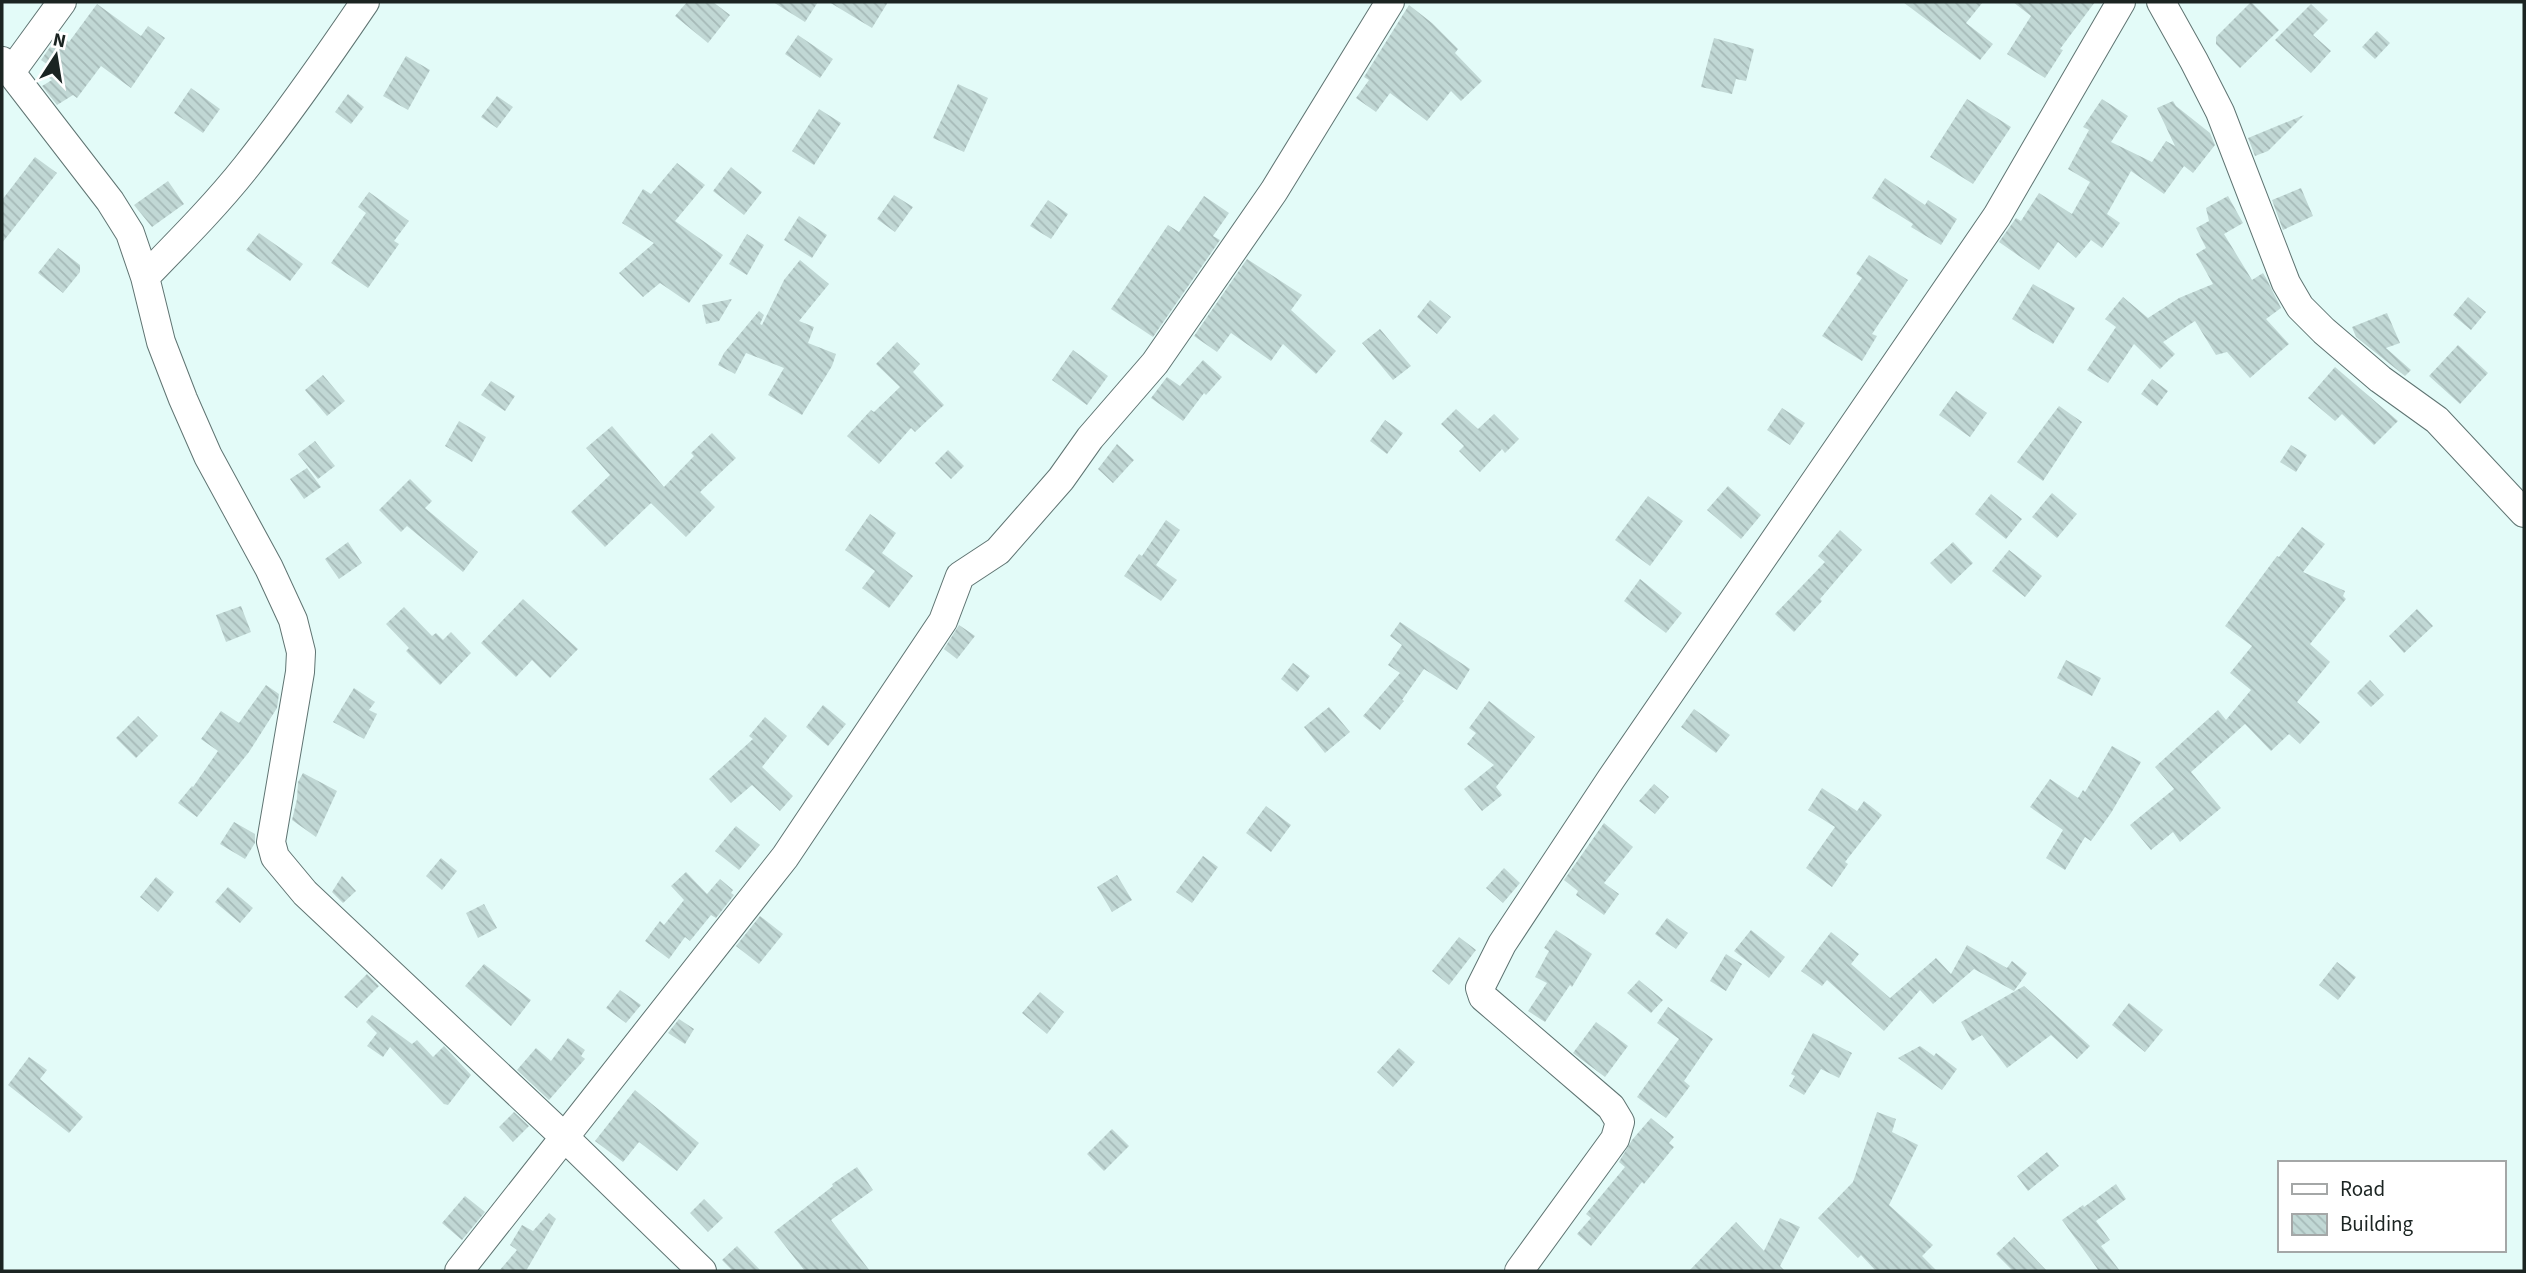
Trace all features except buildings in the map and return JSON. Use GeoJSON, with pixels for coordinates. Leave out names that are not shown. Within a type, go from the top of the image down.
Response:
{"type":"FeatureCollection","features":[{"type":"Feature","properties":{"kind":"street"},"geometry":{"type":"LineString","coordinates":[[62,2],[6,66],[110,201],[130,233],[145,277],[161,342],[198,433],[269,568],[298,636],[301,652],[300,672],[271,842],[275,857],[305,892],[702,1271]]}},
{"type":"Feature","properties":{"kind":"street"},"geometry":{"type":"LineString","coordinates":[[145,277],[198,223],[246,167],[309,84],[365,2]]}},
{"type":"Feature","properties":{"kind":"street"},"geometry":{"type":"LineString","coordinates":[[460,1271],[785,857],[943,621],[960,576],[998,551],[1061,479],[1090,438],[1155,363],[1273,191],[1390,2]]}},
{"type":"Feature","properties":{"kind":"street"},"geometry":{"type":"LineString","coordinates":[[1519,1271],[1615,1139],[1620,1122],[1611,1107],[1483,997],[1480,988],[1502,944],[1611,779],[1997,216],[2121,2]]}},
{"type":"Feature","properties":{"kind":"street"},"geometry":{"type":"LineString","coordinates":[[2161,2],[2220,113],[2286,283],[2300,307],[2380,379],[2437,420],[2524,513]]}}]}
